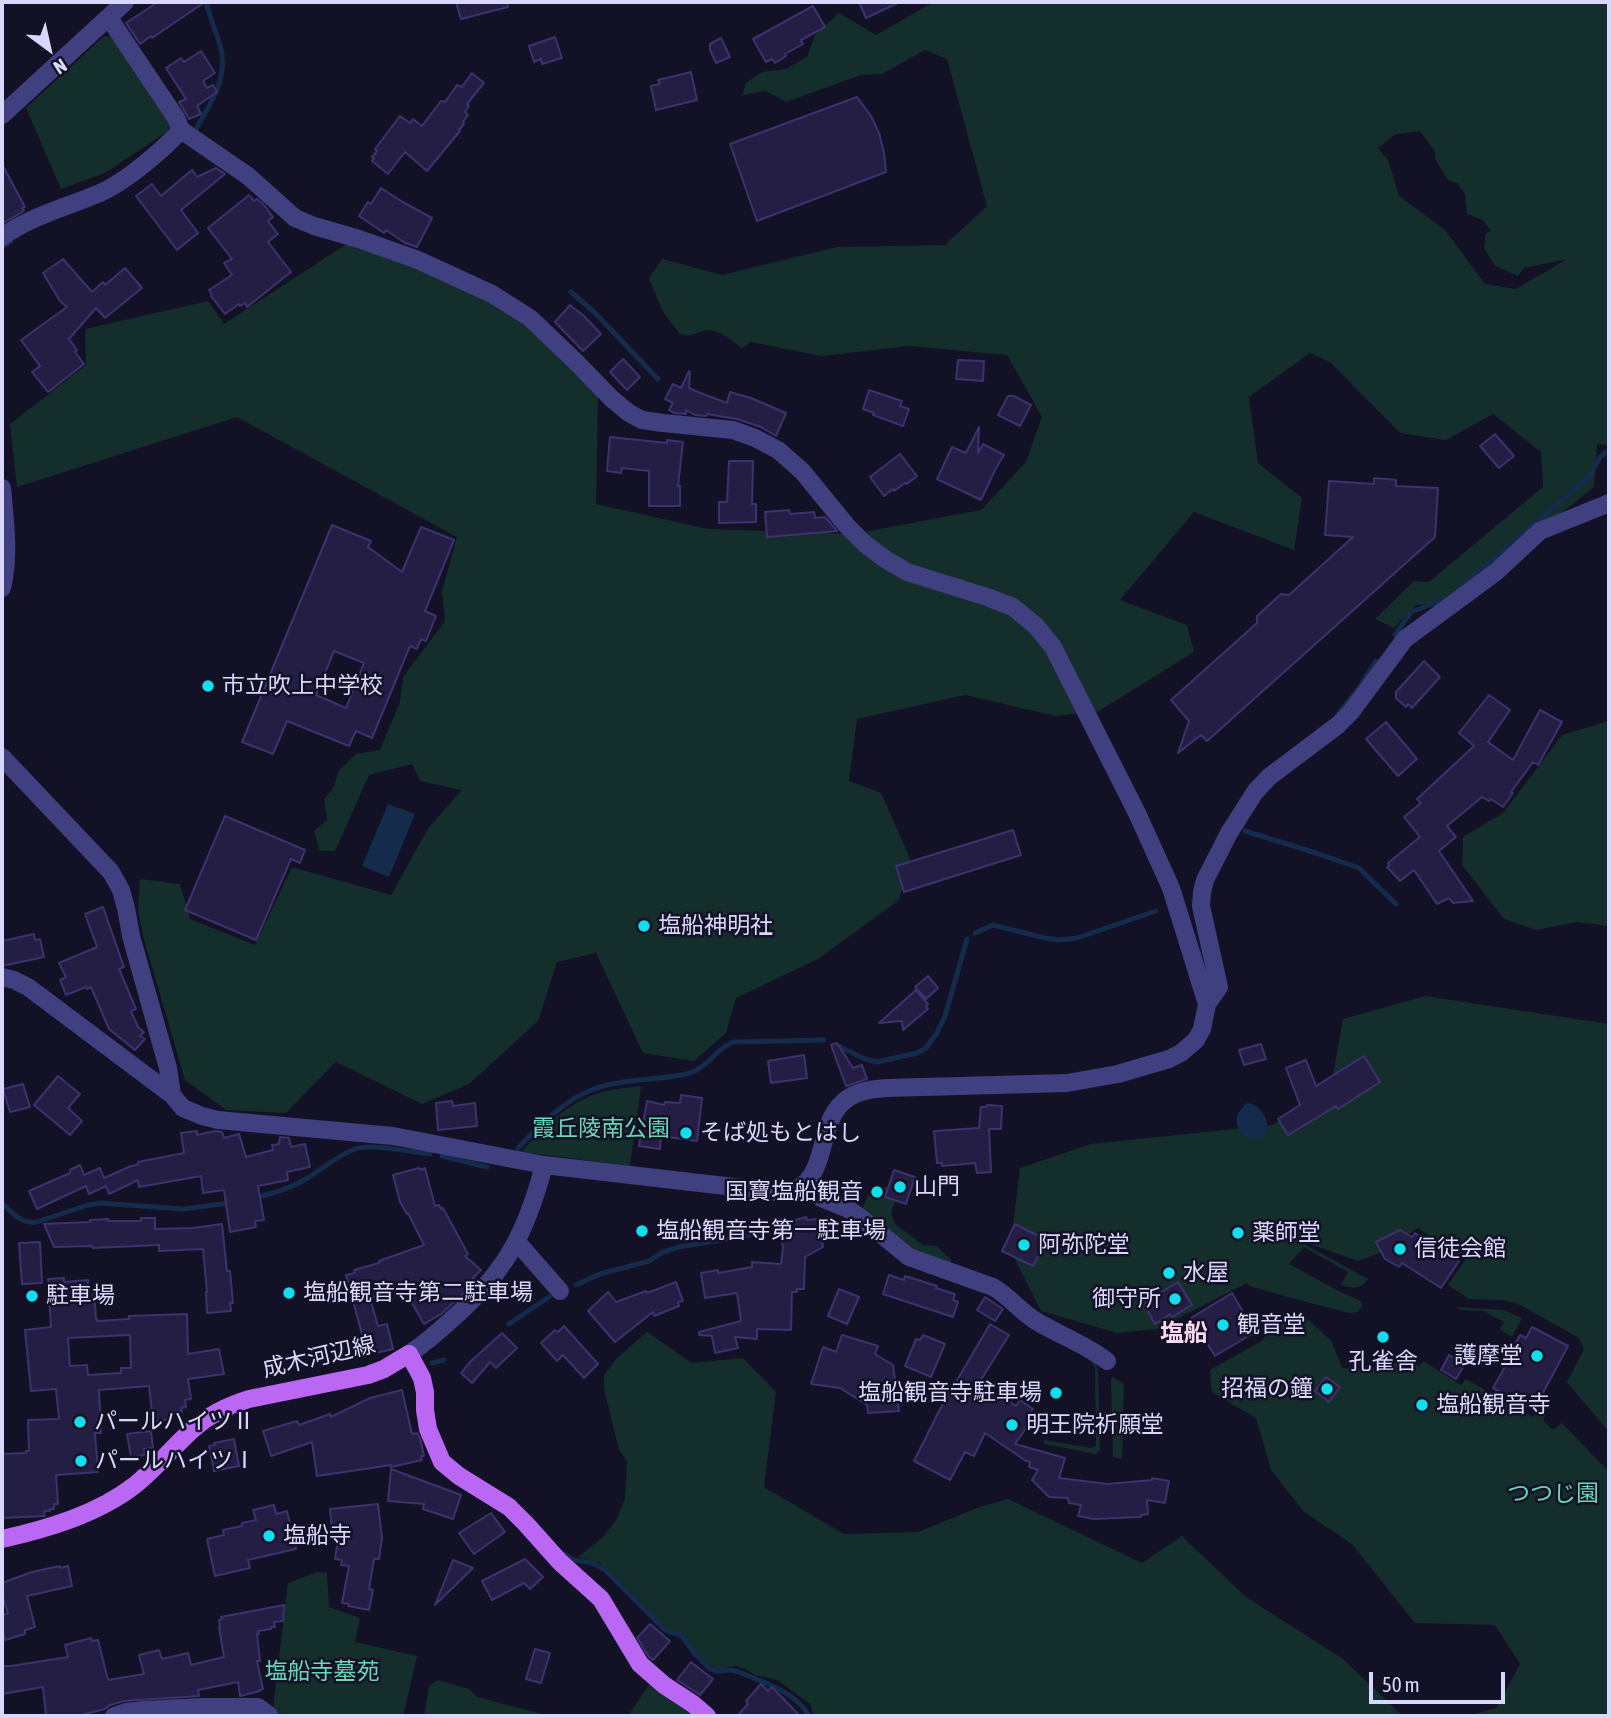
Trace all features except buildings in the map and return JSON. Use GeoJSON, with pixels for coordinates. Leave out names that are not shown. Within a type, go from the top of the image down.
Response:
{"type":"FeatureCollection","features":[{"type":"Feature","properties":{"kind":"main road","name":"成木河辺線"},"geometry":{"type":"LineString","coordinates":[[2,1539],[76,1516],[126,1492],[195,1427],[237,1403],[368,1375],[409,1354],[422,1378],[428,1429],[442,1462],[458,1476],[509,1507],[560,1562],[601,1599],[640,1664],[707,1716]]}},
{"type":"Feature","properties":{"kind":"street"},"geometry":{"type":"LineString","coordinates":[[2,115],[125,2]]}},
{"type":"Feature","properties":{"kind":"street"},"geometry":{"type":"LineString","coordinates":[[109,18],[176,118],[181,130],[248,176],[295,218],[418,260],[492,294],[530,318],[612,400],[642,420],[733,430],[778,450],[802,471],[847,526],[885,559],[907,572],[1013,607],[1036,626],[1053,647],[1165,872],[1207,1004]]}},
{"type":"Feature","properties":{"kind":"street"},"geometry":{"type":"LineString","coordinates":[[2,237],[26,222],[103,191],[126,178],[181,130]]}},
{"type":"Feature","properties":{"kind":"street"},"geometry":{"type":"LineString","coordinates":[[2,488],[7,549],[2,588]]}},
{"type":"Feature","properties":{"kind":"street"},"geometry":{"type":"LineString","coordinates":[[2,978],[28,987],[172,1095],[183,1108],[202,1116],[393,1136],[544,1166],[786,1193],[796,1191],[812,1177],[829,1122],[842,1103],[851,1096],[887,1088],[1067,1083],[1128,1072],[1169,1059],[1189,1047],[1202,1029],[1207,1004],[1219,986],[1201,906],[1205,880],[1255,792],[1269,777],[1338,725],[1351,712],[1405,639],[1496,572],[1540,531],[1609,503]]}},
{"type":"Feature","properties":{"kind":"street"},"geometry":{"type":"LineString","coordinates":[[2,757],[111,872],[121,890],[168,1068],[172,1095]]}},
{"type":"Feature","properties":{"kind":"street"},"geometry":{"type":"LineString","coordinates":[[409,1354],[431,1338],[498,1273],[517,1242],[531,1209],[544,1166]]}},
{"type":"Feature","properties":{"kind":"street"},"geometry":{"type":"LineString","coordinates":[[804,1186],[821,1198],[855,1213],[909,1257],[993,1287],[1035,1321],[1107,1361]]}},
{"type":"Feature","properties":{"kind":"street"},"geometry":{"type":"LineString","coordinates":[[517,1242],[560,1291]]}},
{"type":"Feature","properties":{"kind":"street"},"geometry":{"type":"LineString","coordinates":[[114,1716],[144,1710],[202,1707],[258,1707],[268,1715]]}},
{"type":"Feature","properties":{"kind":"green space"},"geometry":{"type":"Polygon","coordinates":[[[934,2],[1609,2],[1609,445],[1597,444],[1594,487],[1449,603],[1416,605],[1394,628],[1375,619],[1414,581],[1429,582],[1543,487],[1541,452],[1493,414],[1446,440],[1400,433],[1330,362],[1310,353],[1249,397],[1258,463],[1302,498],[1294,550],[1194,512],[1120,600],[1187,625],[1194,652],[1099,711],[1056,716],[965,695],[857,719],[849,781],[881,793],[910,858],[899,900],[818,959],[736,998],[726,1033],[694,1061],[643,1053],[596,953],[557,962],[538,1021],[469,1084],[422,1104],[336,1062],[286,1113],[226,1110],[185,1080],[143,936],[138,910],[140,879],[180,884],[190,919],[255,945],[292,867],[391,895],[429,827],[462,790],[420,781],[412,764],[369,775],[335,851],[320,851],[314,831],[327,820],[324,799],[334,787],[338,772],[356,754],[380,750],[400,702],[403,677],[445,621],[442,591],[457,537],[237,417],[17,487],[10,424],[86,365],[85,329],[208,301],[224,324],[348,243],[427,269],[477,293],[520,319],[598,395],[596,504],[708,529],[853,534],[981,510],[1026,462],[1042,417],[1007,355],[909,346],[822,356],[751,342],[742,348],[714,331],[680,334],[663,312],[649,278],[662,259],[722,275],[837,247],[945,245],[987,206],[947,59],[925,50],[882,74],[861,75],[786,102],[766,91],[742,95],[746,83],[762,72],[786,69],[807,57],[815,35],[839,13],[876,35],[934,2]],[[1420,131],[1396,134],[1378,148],[1388,160],[1399,196],[1445,230],[1485,284],[1516,289],[1567,259],[1524,268],[1518,276],[1495,266],[1484,248],[1486,233],[1491,231],[1483,220],[1467,214],[1465,194],[1457,183],[1448,180],[1435,159],[1435,152],[1420,131]]]}},
{"type":"Feature","properties":{"kind":"green space"},"geometry":{"type":"Polygon","coordinates":[[[104,36],[114,37],[171,122],[168,131],[105,173],[61,189],[26,108],[104,36]]]}},
{"type":"Feature","properties":{"kind":"green space"},"geometry":{"type":"Polygon","coordinates":[[[1609,721],[1609,926],[1577,922],[1536,930],[1504,919],[1462,865],[1463,837],[1503,813],[1562,735],[1609,721]]]}},
{"type":"Feature","properties":{"kind":"green space"},"geometry":{"type":"Polygon","coordinates":[[[1425,996],[1609,1024],[1609,1432],[1567,1382],[1584,1349],[1579,1338],[1518,1304],[1503,1300],[1469,1299],[1448,1285],[1465,1260],[1418,1228],[1385,1251],[1358,1261],[1307,1243],[1306,1245],[1368,1279],[1359,1286],[1341,1285],[1348,1272],[1304,1247],[1289,1264],[1361,1301],[1362,1306],[1358,1312],[1350,1313],[1310,1303],[1249,1286],[1247,1283],[1157,1329],[1117,1333],[1041,1311],[1010,1249],[1020,1168],[1091,1144],[1273,1125],[1331,1086],[1343,1019],[1425,996]]]}},
{"type":"Feature","properties":{"kind":"green space","name":"霞丘陵南公園"},"geometry":{"type":"Polygon","coordinates":[[[641,1086],[630,1166],[522,1152],[546,1126],[585,1098],[601,1092],[641,1086]]]}},
{"type":"Feature","properties":{"kind":"green space"},"geometry":{"type":"Polygon","coordinates":[[[876,1186],[887,1187],[884,1197],[895,1201],[891,1213],[895,1224],[923,1245],[937,1246],[951,1263],[914,1251],[862,1209],[870,1191],[876,1186]]]}},
{"type":"Feature","properties":{"kind":"green space"},"geometry":{"type":"Polygon","coordinates":[[[1457,1307],[1504,1310],[1522,1318],[1512,1337],[1500,1330],[1504,1322],[1483,1311],[1460,1310],[1457,1307]]]}},
{"type":"Feature","properties":{"kind":"green space","name":"つつじ園"},"geometry":{"type":"Polygon","coordinates":[[[1276,1312],[1305,1317],[1331,1340],[1342,1368],[1385,1367],[1407,1359],[1419,1366],[1423,1361],[1461,1385],[1466,1379],[1533,1417],[1536,1411],[1546,1415],[1543,1420],[1553,1430],[1562,1423],[1609,1470],[1609,1716],[1467,1716],[1496,1708],[1520,1664],[1495,1625],[1415,1623],[1352,1544],[1304,1512],[1271,1470],[1256,1418],[1212,1392],[1210,1370],[1263,1340],[1276,1312]]]}},
{"type":"Feature","properties":{"kind":"green space"},"geometry":{"type":"Polygon","coordinates":[[[647,1332],[692,1363],[743,1358],[776,1392],[764,1487],[844,1534],[918,1532],[977,1508],[1008,1499],[1142,1563],[1182,1536],[1246,1597],[1343,1659],[1403,1716],[814,1716],[810,1704],[777,1680],[755,1675],[735,1666],[718,1669],[710,1665],[698,1655],[682,1634],[666,1628],[599,1562],[578,1557],[602,1538],[617,1519],[625,1498],[627,1461],[619,1450],[604,1389],[604,1375],[617,1358],[647,1332]]]}},
{"type":"Feature","properties":{"kind":"green space"},"geometry":{"type":"Polygon","coordinates":[[[1083,1354],[1096,1364],[1098,1369],[1100,1450],[1096,1454],[1044,1444],[1044,1440],[1091,1448],[1096,1446],[1095,1368],[1083,1354]]]}},
{"type":"Feature","properties":{"kind":"green space"},"geometry":{"type":"Polygon","coordinates":[[[1113,1377],[1124,1384],[1122,1459],[1113,1457],[1113,1377]]]}},
{"type":"Feature","properties":{"kind":"green space","name":"塩船寺墓苑"},"geometry":{"type":"Polygon","coordinates":[[[317,1572],[327,1573],[329,1607],[360,1618],[355,1642],[417,1656],[403,1716],[274,1714],[288,1583],[317,1572]]]}},
{"type":"Feature","properties":{"kind":"green space"},"geometry":{"type":"Polygon","coordinates":[[[438,1680],[469,1689],[477,1697],[550,1716],[424,1716],[429,1686],[438,1680]]]}},
{"type":"Feature","properties":{"kind":"green space"},"geometry":{"type":"Polygon","coordinates":[[[652,1680],[702,1716],[628,1716],[652,1680]]]}},
{"type":"Feature","properties":{"kind":"water"},"geometry":{"type":"Polygon","coordinates":[[[388,804],[415,814],[389,877],[362,866],[388,804]]]}},
{"type":"Feature","properties":{"kind":"water"},"geometry":{"type":"Polygon","coordinates":[[[1247,1103],[1260,1109],[1265,1116],[1267,1129],[1258,1139],[1248,1140],[1238,1127],[1237,1118],[1247,1103]]]}},
{"type":"Feature","properties":{"kind":"waterway"},"geometry":{"type":"LineString","coordinates":[[196,129],[220,81],[223,60],[206,2]]}},
{"type":"Feature","properties":{"kind":"waterway"},"geometry":{"type":"LineString","coordinates":[[2,247],[11,241]]}},
{"type":"Feature","properties":{"kind":"waterway"},"geometry":{"type":"LineString","coordinates":[[571,292],[594,312],[658,379]]}},
{"type":"Feature","properties":{"kind":"waterway"},"geometry":{"type":"LineString","coordinates":[[1459,589],[1589,477],[1600,457],[1609,450]]}},
{"type":"Feature","properties":{"kind":"waterway"},"geometry":{"type":"LineString","coordinates":[[1395,635],[1411,612],[1445,599]]}},
{"type":"Feature","properties":{"kind":"waterway"},"geometry":{"type":"LineString","coordinates":[[1339,713],[1376,661]]}},
{"type":"Feature","properties":{"kind":"waterway"},"geometry":{"type":"LineString","coordinates":[[1245,831],[1359,868],[1396,904]]}},
{"type":"Feature","properties":{"kind":"waterway"},"geometry":{"type":"LineString","coordinates":[[975,933],[993,925],[1045,938],[1077,938],[1156,911]]}},
{"type":"Feature","properties":{"kind":"waterway"},"geometry":{"type":"LineString","coordinates":[[836,1045],[877,1062],[917,1053],[926,1048],[945,1016],[967,939]]}},
{"type":"Feature","properties":{"kind":"waterway"},"geometry":{"type":"LineString","coordinates":[[518,1148],[563,1106],[594,1089],[690,1073],[733,1042],[824,1040]]}},
{"type":"Feature","properties":{"kind":"waterway"},"geometry":{"type":"LineString","coordinates":[[254,1198],[298,1183],[342,1155],[362,1147],[430,1154]]}},
{"type":"Feature","properties":{"kind":"waterway"},"geometry":{"type":"LineString","coordinates":[[442,1156],[487,1167]]}},
{"type":"Feature","properties":{"kind":"waterway"},"geometry":{"type":"LineString","coordinates":[[2,1203],[18,1217],[31,1222],[100,1203],[183,1209],[230,1203]]}},
{"type":"Feature","properties":{"kind":"waterway"},"geometry":{"type":"LineString","coordinates":[[576,1285],[600,1274],[649,1261],[663,1252],[679,1247],[763,1233]]}},
{"type":"Feature","properties":{"kind":"waterway"},"geometry":{"type":"LineString","coordinates":[[509,1324],[549,1297]]}},
{"type":"Feature","properties":{"kind":"waterway"},"geometry":{"type":"LineString","coordinates":[[432,1363],[444,1360]]}},
{"type":"Feature","properties":{"kind":"waterway"},"geometry":{"type":"LineString","coordinates":[[564,1554],[574,1560],[593,1563],[605,1570],[665,1630],[682,1636],[709,1668],[716,1671],[732,1670],[768,1684],[796,1700],[809,1716]]}},
{"type":"Feature","properties":{"kind":"place","name":"市立吹上中学校"},"geometry":{"type":"Point","coordinates":[208,686]}},
{"type":"Feature","properties":{"kind":"place","name":"塩船神明社"},"geometry":{"type":"Point","coordinates":[644,926]}},
{"type":"Feature","properties":{"kind":"place","name":"そば処もとはし"},"geometry":{"type":"Point","coordinates":[686,1133]}},
{"type":"Feature","properties":{"kind":"place","name":"山門"},"geometry":{"type":"Point","coordinates":[900,1187]}},
{"type":"Feature","properties":{"kind":"place","name":"国寶塩船観音"},"geometry":{"type":"Point","coordinates":[877,1192]}},
{"type":"Feature","properties":{"kind":"place","name":"塩船観音寺第一駐車場"},"geometry":{"type":"Point","coordinates":[642,1231]}},
{"type":"Feature","properties":{"kind":"place","name":"薬師堂"},"geometry":{"type":"Point","coordinates":[1238,1233]}},
{"type":"Feature","properties":{"kind":"place","name":"阿弥陀堂"},"geometry":{"type":"Point","coordinates":[1024,1245]}},
{"type":"Feature","properties":{"kind":"place","name":"信徒会館"},"geometry":{"type":"Point","coordinates":[1400,1249]}},
{"type":"Feature","properties":{"kind":"place","name":"水屋"},"geometry":{"type":"Point","coordinates":[1169,1273]}},
{"type":"Feature","properties":{"kind":"place","name":"塩船観音寺第二駐車場"},"geometry":{"type":"Point","coordinates":[289,1293]}},
{"type":"Feature","properties":{"kind":"place","name":"駐車場"},"geometry":{"type":"Point","coordinates":[32,1296]}},
{"type":"Feature","properties":{"kind":"place","name":"御守所"},"geometry":{"type":"Point","coordinates":[1175,1299]}},
{"type":"Feature","properties":{"kind":"place","name":"観音堂"},"geometry":{"type":"Point","coordinates":[1223,1325]}},
{"type":"Feature","properties":{"kind":"place","name":"孔雀舎"},"geometry":{"type":"Point","coordinates":[1383,1337]}},
{"type":"Feature","properties":{"kind":"place","name":"護摩堂"},"geometry":{"type":"Point","coordinates":[1537,1356]}},
{"type":"Feature","properties":{"kind":"place","name":"招福の鐘"},"geometry":{"type":"Point","coordinates":[1327,1389]}},
{"type":"Feature","properties":{"kind":"place","name":"塩船観音寺駐車場"},"geometry":{"type":"Point","coordinates":[1056,1393]}},
{"type":"Feature","properties":{"kind":"place","name":"塩船観音寺"},"geometry":{"type":"Point","coordinates":[1422,1405]}},
{"type":"Feature","properties":{"kind":"place","name":"パールハイツⅡ"},"geometry":{"type":"Point","coordinates":[80,1422]}},
{"type":"Feature","properties":{"kind":"place","name":"明王院祈願堂"},"geometry":{"type":"Point","coordinates":[1012,1425]}},
{"type":"Feature","properties":{"kind":"place","name":"パールハイツⅠ"},"geometry":{"type":"Point","coordinates":[81,1461]}},
{"type":"Feature","properties":{"kind":"place","name":"塩船寺"},"geometry":{"type":"Point","coordinates":[269,1536]}},
{"type":"Feature","properties":{"kind":"district","name":"塩船"},"geometry":{"type":"Point","coordinates":[1184,1333]}}]}
